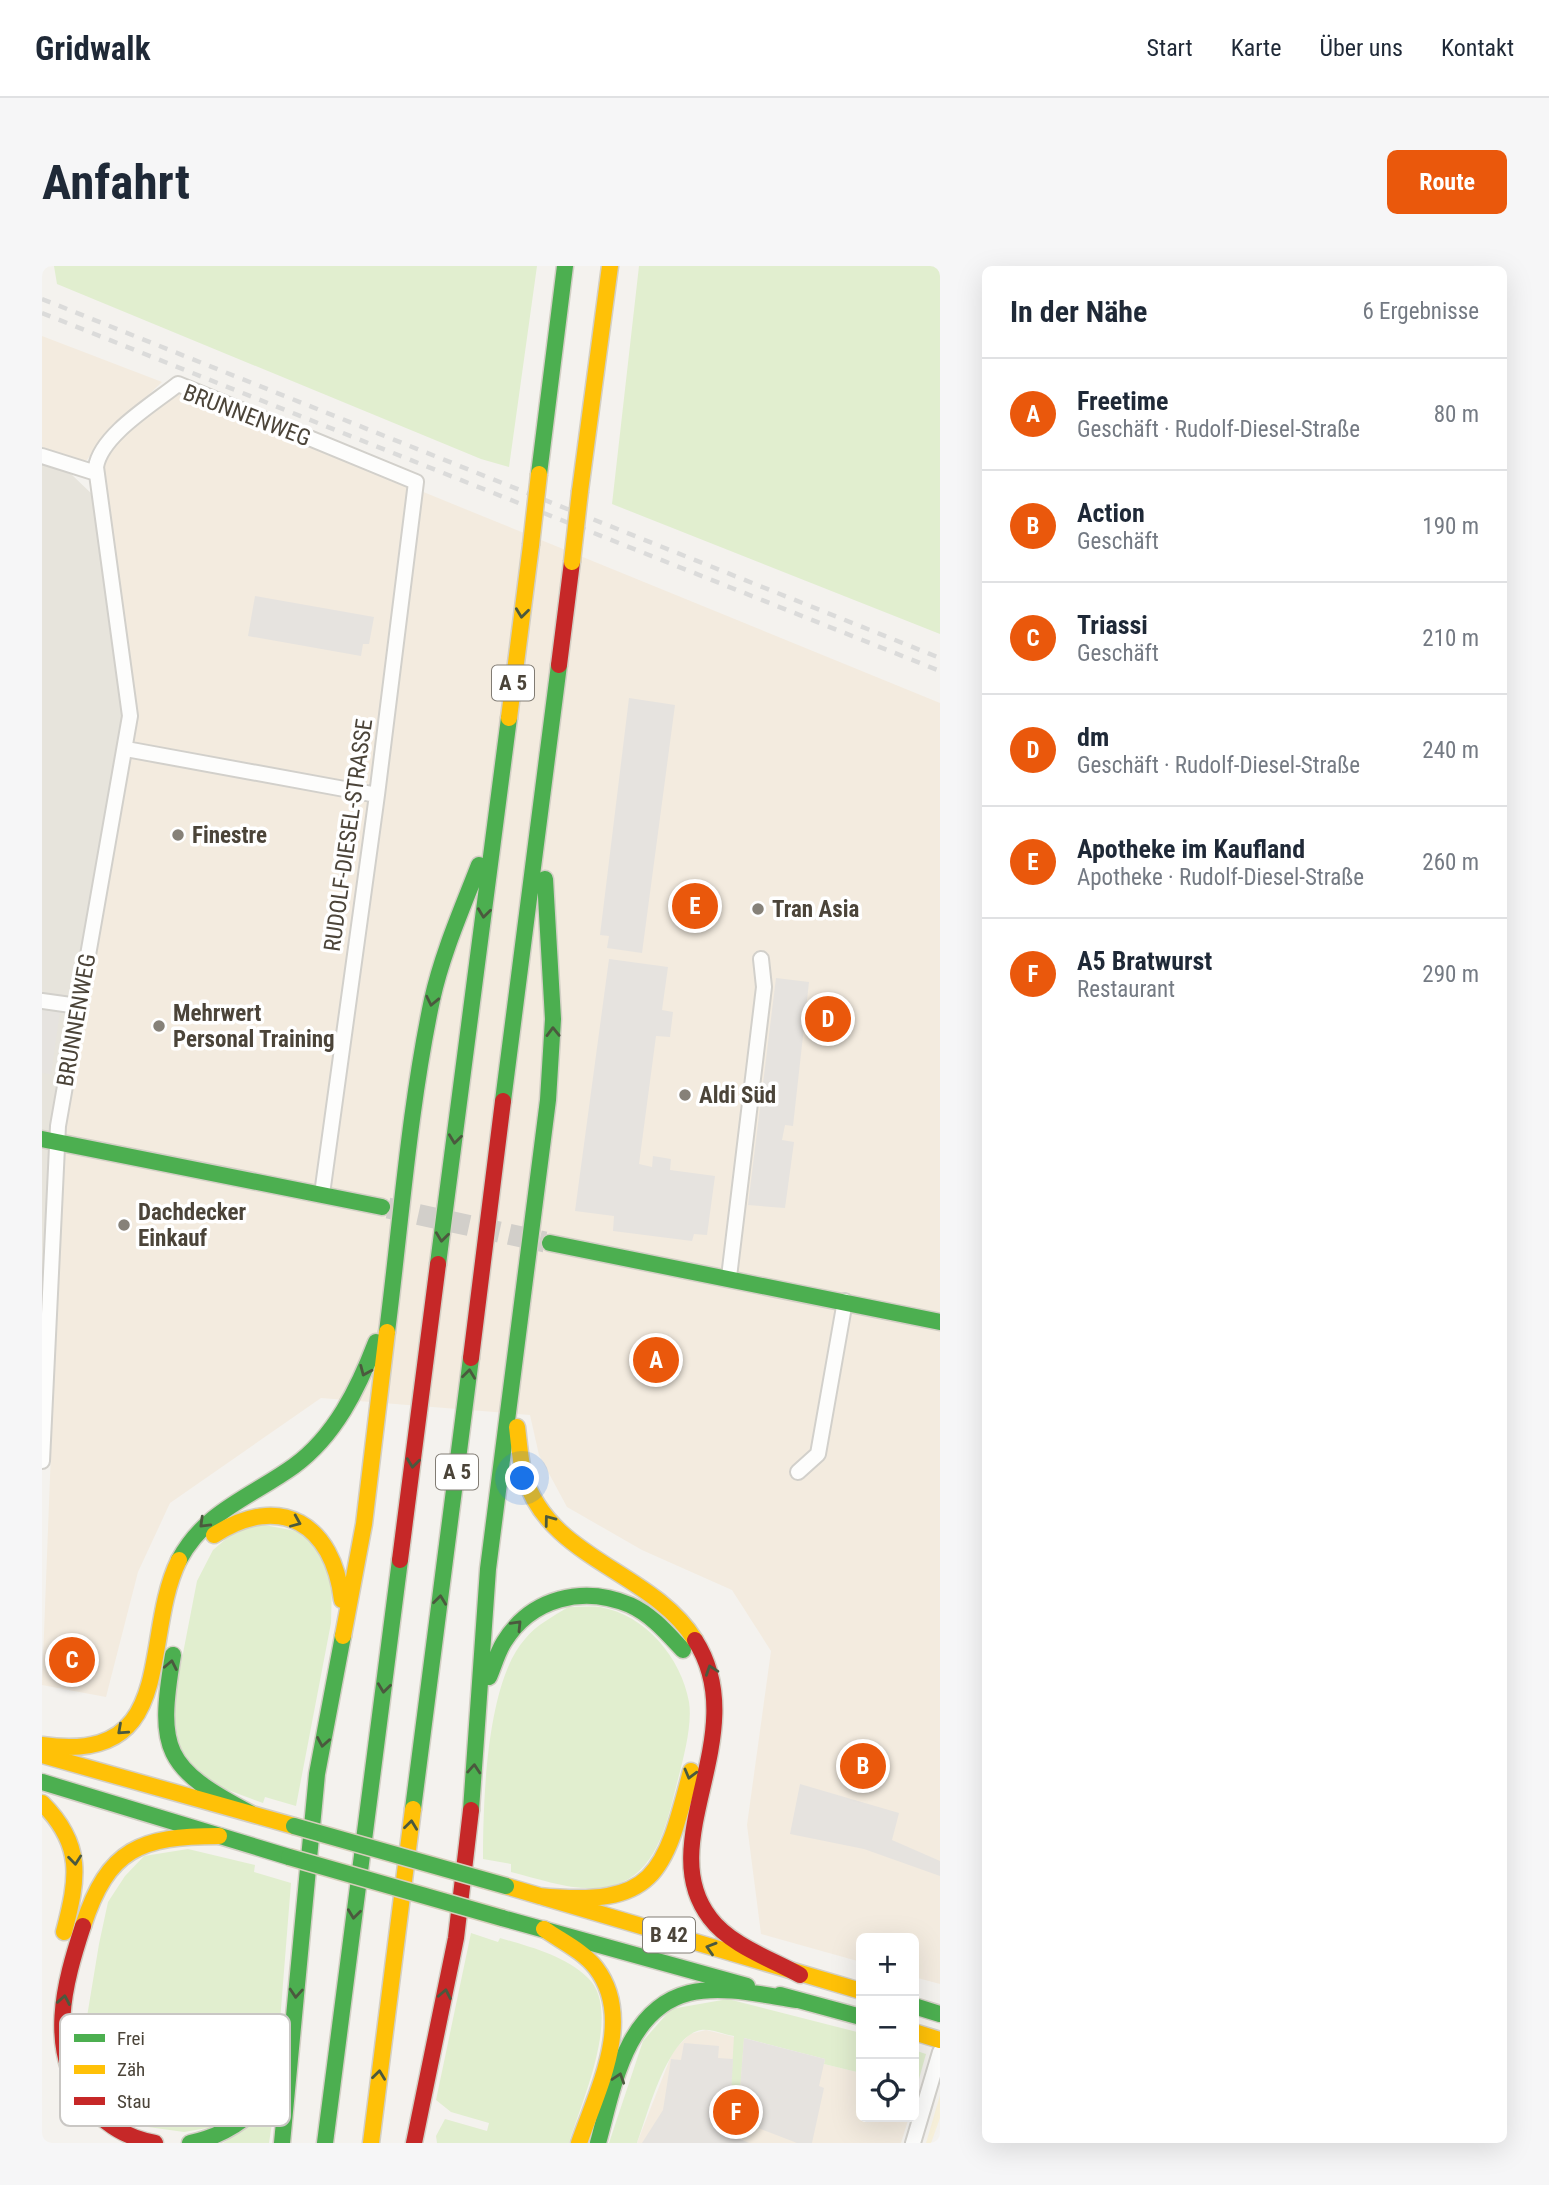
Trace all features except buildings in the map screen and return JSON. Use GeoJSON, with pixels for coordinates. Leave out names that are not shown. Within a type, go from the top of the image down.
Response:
{"type":"FeatureCollection","features":[{"type":"Feature","properties":{"kind":"main road","name":"A 5"},"geometry":{"type":"LineString","coordinates":[[325,2143],[565,266]]}},
{"type":"Feature","properties":{"kind":"main road","name":"A 5"},"geometry":{"type":"LineString","coordinates":[[371,2143],[610,266]]}},
{"type":"Feature","properties":{"kind":"main road","name":"A 5"},"geometry":{"type":"LineString","coordinates":[[476,1733],[488,1569],[521,1331],[553,1048],[543,801]]}},
{"type":"Feature","properties":{"kind":"main road"},"geometry":{"type":"LineString","coordinates":[[290,2064],[317,1774],[364,1524],[416,1095],[432,1000],[495,821]]}},
{"type":"Feature","properties":{"kind":"main road"},"geometry":{"type":"LineString","coordinates":[[50,1140],[382,1207]]}},
{"type":"Feature","properties":{"kind":"main road"},"geometry":{"type":"LineString","coordinates":[[550,1243],[729,1277],[940,1322]]}},
{"type":"Feature","properties":{"kind":"main road"},"geometry":{"type":"LineString","coordinates":[[42,1745],[74,1749],[96,1746],[117,1737],[135,1717],[153,1669],[171,1582],[186,1544],[213,1515],[281,1476],[328,1434],[344,1412],[368,1365],[396,1258]]}},
{"type":"Feature","properties":{"kind":"main road","name":"A 5"},"geometry":{"type":"LineString","coordinates":[[521,1331],[518,1447],[525,1475],[538,1506],[566,1541],[580,1552],[671,1608],[701,1644],[711,1667],[718,1698],[717,1729],[689,1867],[699,1905],[708,1917],[746,1946],[800,1975]]}},
{"type":"Feature","properties":{"kind":"main road"},"geometry":{"type":"LineString","coordinates":[[187,1587],[199,1553],[224,1527],[256,1516],[288,1517],[301,1523],[326,1544],[340,1575],[341,1612],[335,1675]]}},
{"type":"Feature","properties":{"kind":"main road"},"geometry":{"type":"LineString","coordinates":[[414,2143],[468,1858],[476,1733],[493,1662],[500,1646],[519,1621],[555,1598],[583,1593],[613,1598],[636,1606],[672,1635],[691,1664],[700,1697],[700,1731],[676,1826],[665,1854],[637,1887],[615,1897],[588,1900],[539,1896]]}},
{"type":"Feature","properties":{"kind":"main road"},"geometry":{"type":"LineString","coordinates":[[177,1635],[164,1710],[170,1751],[191,1781],[250,1813]]}},
{"type":"Feature","properties":{"kind":"main road","name":"B 42"},"geometry":{"type":"LineString","coordinates":[[42,1755],[506,1886],[856,1991]]}},
{"type":"Feature","properties":{"kind":"main road","name":"B 42"},"geometry":{"type":"LineString","coordinates":[[42,1782],[289,1857],[856,2017]]}},
{"type":"Feature","properties":{"kind":"main road"},"geometry":{"type":"LineString","coordinates":[[42,1803],[69,1834],[76,1867],[73,1900],[50,1981]]}},
{"type":"Feature","properties":{"kind":"main road"},"geometry":{"type":"LineString","coordinates":[[62,2014],[69,1972],[96,1890],[120,1858],[151,1841],[169,1837],[219,1836]]}},
{"type":"Feature","properties":{"kind":"main road"},"geometry":{"type":"LineString","coordinates":[[544,1929],[596,1968],[613,2006],[607,2055],[579,2143]]}},
{"type":"Feature","properties":{"kind":"main road"},"geometry":{"type":"LineString","coordinates":[[598,2143],[636,2032],[655,2009],[681,1995],[703,1991],[797,2000]]}},
{"type":"Feature","properties":{"kind":"main road"},"geometry":{"type":"LineString","coordinates":[[919,2008],[939,2014]]}},
{"type":"Feature","properties":{"kind":"main road"},"geometry":{"type":"LineString","coordinates":[[290,2043],[293,2034]]}},
{"type":"Feature","properties":{"kind":"main road"},"geometry":{"type":"LineString","coordinates":[[423,2143],[431,2061]]}},
{"type":"Feature","properties":{"kind":"main road"},"geometry":{"type":"LineString","coordinates":[[113,2126],[124,2133],[155,2143]]}},
{"type":"Feature","properties":{"kind":"main road"},"geometry":{"type":"LineString","coordinates":[[190,2143],[211,2140],[238,2126]]}},
{"type":"Feature","properties":{"kind":"street","name":"BRUNNENWEG"},"geometry":{"type":"LineString","coordinates":[[42,1461],[50,1140],[126,748],[129,694],[96,473],[98,456],[105,445],[177,384],[416,482]]}},
{"type":"Feature","properties":{"kind":"street"},"geometry":{"type":"LineString","coordinates":[[42,456],[96,473]]}},
{"type":"Feature","properties":{"kind":"street","name":"RUDOLF-DIESEL-STRASSE"},"geometry":{"type":"LineString","coordinates":[[322,1194],[377,795],[416,482]]}},
{"type":"Feature","properties":{"kind":"street"},"geometry":{"type":"LineString","coordinates":[[126,748],[377,795]]}},
{"type":"Feature","properties":{"kind":"street"},"geometry":{"type":"LineString","coordinates":[[729,1277],[764,988],[761,960]]}},
{"type":"Feature","properties":{"kind":"street"},"geometry":{"type":"LineString","coordinates":[[42,1001],[78,1006]]}},
{"type":"Feature","properties":{"kind":"street"},"geometry":{"type":"LineString","coordinates":[[798,1472],[818,1454],[845,1301]]}},
{"type":"Feature","properties":{"kind":"street"},"geometry":{"type":"LineString","coordinates":[[913,2143],[939,2057]]}},
{"type":"Feature","properties":{"kind":"shaded area"},"geometry":{"type":"Polygon","coordinates":[[[42,336],[162,382],[100,441],[87,460],[75,463],[42,450],[42,336]]]}},
{"type":"Feature","properties":{"kind":"shaded area"},"geometry":{"type":"Polygon","coordinates":[[[181,393],[940,703],[940,1984],[919,1978],[919,1933],[856,1933],[856,1961],[761,1934],[747,1825],[771,1651],[732,1590],[642,1550],[567,1507],[539,1455],[530,1415],[321,1398],[170,1503],[138,1572],[106,1697],[42,1685],[64,1115],[131,754],[103,484],[104,461],[112,447],[147,414],[181,393]]]}},
{"type":"Feature","properties":{"kind":"shaded area"},"geometry":{"type":"Polygon","coordinates":[[[42,464],[71,474],[94,496],[122,717],[51,1119],[42,1352],[42,464]]]}},
{"type":"Feature","properties":{"kind":"shaded area"},"geometry":{"type":"Polygon","coordinates":[[[255,596],[374,617],[369,644],[363,644],[361,656],[248,636],[255,596]]]}},
{"type":"Feature","properties":{"kind":"shaded area"},"geometry":{"type":"Polygon","coordinates":[[[629,698],[675,705],[642,953],[607,948],[609,936],[600,935],[629,698]]]}},
{"type":"Feature","properties":{"kind":"shaded area"},"geometry":{"type":"Polygon","coordinates":[[[609,959],[668,967],[662,1010],[673,1012],[670,1037],[656,1036],[639,1164],[652,1167],[653,1156],[671,1159],[670,1170],[715,1176],[707,1235],[694,1234],[692,1241],[613,1231],[614,1216],[575,1211],[609,959]]]}},
{"type":"Feature","properties":{"kind":"shaded area"},"geometry":{"type":"Polygon","coordinates":[[[776,978],[809,982],[793,1126],[785,1125],[782,1140],[794,1142],[785,1208],[748,1205],[776,978]]]}},
{"type":"Feature","properties":{"kind":"shaded area"},"geometry":{"type":"Polygon","coordinates":[[[42,1010],[60,1012],[51,1074],[42,1073],[42,1010]]]}},
{"type":"Feature","properties":{"kind":"shaded area"},"geometry":{"type":"Polygon","coordinates":[[[800,1784],[899,1813],[892,1840],[940,1861],[940,1876],[864,1849],[790,1834],[800,1784]]]}},
{"type":"Feature","properties":{"kind":"shaded area"},"geometry":{"type":"Polygon","coordinates":[[[706,2030],[825,2059],[824,2064],[856,2072],[856,2122],[907,2122],[901,2143],[637,2143],[673,2051],[690,2034],[706,2030]]]}},
{"type":"Feature","properties":{"kind":"shaded area"},"geometry":{"type":"Polygon","coordinates":[[[744,2038],[825,2059],[819,2086],[824,2088],[812,2143],[797,2143],[750,2125],[751,2105],[739,2104],[744,2038]]]}},
{"type":"Feature","properties":{"kind":"shaded area"},"geometry":{"type":"Polygon","coordinates":[[[684,2043],[719,2046],[718,2058],[733,2059],[729,2134],[749,2143],[642,2143],[663,2110],[671,2059],[681,2060],[684,2043]]]}},
{"type":"Feature","properties":{"kind":"green space"},"geometry":{"type":"Polygon","coordinates":[[[54,266],[537,266],[509,467],[481,459],[57,284],[54,266]]]}},
{"type":"Feature","properties":{"kind":"green space"},"geometry":{"type":"Polygon","coordinates":[[[639,266],[940,266],[940,634],[612,504],[639,266]]]}},
{"type":"Feature","properties":{"kind":"green space"},"geometry":{"type":"Polygon","coordinates":[[[259,1524],[296,1531],[315,1544],[332,1583],[331,1623],[296,1806],[265,1797],[263,1803],[212,1784],[180,1753],[173,1705],[197,1581],[213,1550],[234,1532],[259,1524]]]}},
{"type":"Feature","properties":{"kind":"green space"},"geometry":{"type":"Polygon","coordinates":[[[568,1607],[600,1607],[632,1619],[646,1629],[659,1641],[678,1670],[689,1702],[688,1735],[683,1759],[657,1847],[640,1870],[629,1879],[602,1888],[550,1882],[511,1872],[511,1864],[483,1859],[489,1744],[502,1684],[512,1659],[529,1634],[568,1607]]]}},
{"type":"Feature","properties":{"kind":"green space"},"geometry":{"type":"Polygon","coordinates":[[[188,1849],[255,1865],[254,1872],[291,1883],[281,2014],[87,2014],[108,1902],[125,1876],[144,1856],[188,1849]]]}},
{"type":"Feature","properties":{"kind":"green space"},"geometry":{"type":"Polygon","coordinates":[[[471,1933],[498,1942],[500,1938],[558,1958],[579,1970],[598,1993],[601,2034],[590,2082],[569,2143],[437,2143],[436,2136],[445,2119],[487,2131],[489,2123],[451,2112],[436,2100],[471,1933]]]}},
{"type":"Feature","properties":{"kind":"green space"},"geometry":{"type":"Polygon","coordinates":[[[728,1999],[856,2032],[856,2072],[824,2064],[825,2059],[744,2038],[739,2104],[730,2104],[734,2036],[701,2030],[689,2035],[669,2061],[660,2078],[637,2143],[609,2143],[643,2041],[671,2009],[728,1999]]]}},
{"type":"Feature","properties":{"kind":"green space"},"geometry":{"type":"Polygon","coordinates":[[[919,2052],[926,2054],[919,2079],[919,2052]]]}},
{"type":"Feature","properties":{"kind":"green space"},"geometry":{"type":"Polygon","coordinates":[[[141,2126],[219,2126],[184,2132],[141,2126]]]}},
{"type":"Feature","properties":{"kind":"green space"},"geometry":{"type":"Polygon","coordinates":[[[249,2126],[272,2126],[269,2143],[223,2143],[249,2126]]]}},
{"type":"Feature","properties":{"kind":"sand"},"geometry":{"type":"Polygon","coordinates":[[[940,2095],[940,2118],[931,2143],[926,2143],[940,2095]]]}},
{"type":"Feature","properties":{"kind":"tunnel"},"geometry":{"type":"LineString","coordinates":[[388,1208],[545,1242]]}},
{"type":"Feature","properties":{"kind":"railway"},"geometry":{"type":"LineString","coordinates":[[42,299],[940,658]]}},
{"type":"Feature","properties":{"kind":"railway"},"geometry":{"type":"LineString","coordinates":[[42,313],[940,671]]}},
{"type":"Feature","properties":{"kind":"traffic: fast"},"geometry":{"type":"LineString","coordinates":[[539,474],[565,266]]}},
{"type":"Feature","properties":{"kind":"traffic: fast"},"geometry":{"type":"LineString","coordinates":[[503,1101],[559,665]]}},
{"type":"Feature","properties":{"kind":"traffic: fast"},"geometry":{"type":"LineString","coordinates":[[438,1264],[509,718]]}},
{"type":"Feature","properties":{"kind":"traffic: fast"},"geometry":{"type":"LineString","coordinates":[[387,1332],[411,1124],[432,1000],[447,949],[479,865]]}},
{"type":"Feature","properties":{"kind":"traffic: fast"},"geometry":{"type":"LineString","coordinates":[[471,1810],[488,1569],[548,1100],[553,1019],[545,879]]}},
{"type":"Feature","properties":{"kind":"traffic: fast"},"geometry":{"type":"LineString","coordinates":[[42,1139],[382,1207]]}},
{"type":"Feature","properties":{"kind":"traffic: fast"},"geometry":{"type":"LineString","coordinates":[[550,1243],[940,1322]]}},
{"type":"Feature","properties":{"kind":"traffic: fast"},"geometry":{"type":"LineString","coordinates":[[179,1560],[190,1543],[215,1517],[294,1466],[322,1441],[353,1394],[376,1342]]}},
{"type":"Feature","properties":{"kind":"traffic: fast"},"geometry":{"type":"LineString","coordinates":[[413,1809],[471,1358]]}},
{"type":"Feature","properties":{"kind":"traffic: fast"},"geometry":{"type":"LineString","coordinates":[[325,2143],[400,1560]]}},
{"type":"Feature","properties":{"kind":"traffic: fast"},"geometry":{"type":"LineString","coordinates":[[489,1677],[502,1646],[515,1627],[528,1615],[543,1606],[577,1596],[612,1599],[638,1609],[683,1650]]}},
{"type":"Feature","properties":{"kind":"traffic: fast"},"geometry":{"type":"LineString","coordinates":[[290,2059],[317,1774],[343,1636]]}},
{"type":"Feature","properties":{"kind":"traffic: fast"},"geometry":{"type":"LineString","coordinates":[[173,1655],[166,1713],[173,1753],[199,1783],[250,1813]]}},
{"type":"Feature","properties":{"kind":"traffic: fast"},"geometry":{"type":"LineString","coordinates":[[42,1782],[289,1857]]}},
{"type":"Feature","properties":{"kind":"traffic: fast"},"geometry":{"type":"LineString","coordinates":[[294,1826],[506,1886]]}},
{"type":"Feature","properties":{"kind":"traffic: fast"},"geometry":{"type":"LineString","coordinates":[[289,1857],[502,1918]]}},
{"type":"Feature","properties":{"kind":"traffic: fast"},"geometry":{"type":"LineString","coordinates":[[502,1918],[747,1986]]}},
{"type":"Feature","properties":{"kind":"traffic: fast"},"geometry":{"type":"LineString","coordinates":[[598,2143],[625,2054],[636,2033],[650,2016],[667,2002],[689,1993],[715,1990],[797,2000]]}},
{"type":"Feature","properties":{"kind":"traffic: fast"},"geometry":{"type":"LineString","coordinates":[[780,1995],[856,2016]]}},
{"type":"Feature","properties":{"kind":"traffic: fast"},"geometry":{"type":"LineString","coordinates":[[919,2008],[940,2014]]}},
{"type":"Feature","properties":{"kind":"traffic: fast"},"geometry":{"type":"LineString","coordinates":[[190,2143],[234,2126]]}},
{"type":"Feature","properties":{"kind":"traffic: fast"},"geometry":{"type":"LineString","coordinates":[[282,2143],[284,2126]]}},
{"type":"Feature","properties":{"kind":"traffic: slow"},"geometry":{"type":"LineString","coordinates":[[580,491],[610,266]]}},
{"type":"Feature","properties":{"kind":"traffic: slow"},"geometry":{"type":"LineString","coordinates":[[531,545],[539,474]]}},
{"type":"Feature","properties":{"kind":"traffic: slow"},"geometry":{"type":"LineString","coordinates":[[572,562],[580,491]]}},
{"type":"Feature","properties":{"kind":"traffic: slow"},"geometry":{"type":"LineString","coordinates":[[509,718],[531,545]]}},
{"type":"Feature","properties":{"kind":"traffic: slow"},"geometry":{"type":"LineString","coordinates":[[343,1636],[364,1524],[387,1332]]}},
{"type":"Feature","properties":{"kind":"traffic: slow"},"geometry":{"type":"LineString","coordinates":[[517,1427],[524,1475],[536,1503],[555,1527],[577,1546],[654,1597],[676,1617],[695,1640]]}},
{"type":"Feature","properties":{"kind":"traffic: slow"},"geometry":{"type":"LineString","coordinates":[[214,1535],[238,1522],[261,1516],[282,1517],[300,1523],[315,1535],[328,1552],[337,1574],[342,1600]]}},
{"type":"Feature","properties":{"kind":"traffic: slow"},"geometry":{"type":"LineString","coordinates":[[42,1745],[86,1746],[116,1736],[136,1716],[148,1690],[168,1591],[179,1560]]}},
{"type":"Feature","properties":{"kind":"traffic: slow"},"geometry":{"type":"LineString","coordinates":[[42,1755],[294,1826]]}},
{"type":"Feature","properties":{"kind":"traffic: slow"},"geometry":{"type":"LineString","coordinates":[[539,1896],[608,1896],[631,1889],[648,1877],[662,1860],[672,1836],[691,1771]]}},
{"type":"Feature","properties":{"kind":"traffic: slow"},"geometry":{"type":"LineString","coordinates":[[42,1803],[65,1833],[74,1863],[72,1895],[64,1932]]}},
{"type":"Feature","properties":{"kind":"traffic: slow"},"geometry":{"type":"LineString","coordinates":[[371,2143],[413,1809]]}},
{"type":"Feature","properties":{"kind":"traffic: slow"},"geometry":{"type":"LineString","coordinates":[[83,1926],[104,1879],[116,1863],[131,1852],[168,1839],[219,1836]]}},
{"type":"Feature","properties":{"kind":"traffic: slow"},"geometry":{"type":"LineString","coordinates":[[506,1886],[856,1990]]}},
{"type":"Feature","properties":{"kind":"traffic: slow"},"geometry":{"type":"LineString","coordinates":[[544,1929],[591,1962],[607,1988],[612,2010],[613,2032],[609,2055],[579,2143]]}},
{"type":"Feature","properties":{"kind":"traffic: slow"},"geometry":{"type":"LineString","coordinates":[[919,2034],[940,2040]]}},
{"type":"Feature","properties":{"kind":"traffic: jam"},"geometry":{"type":"LineString","coordinates":[[559,665],[572,562]]}},
{"type":"Feature","properties":{"kind":"traffic: jam"},"geometry":{"type":"LineString","coordinates":[[471,1358],[503,1101]]}},
{"type":"Feature","properties":{"kind":"traffic: jam"},"geometry":{"type":"LineString","coordinates":[[400,1560],[438,1264]]}},
{"type":"Feature","properties":{"kind":"traffic: jam"},"geometry":{"type":"LineString","coordinates":[[695,1640],[710,1676],[714,1712],[711,1749],[695,1821],[691,1856],[695,1888],[718,1928],[752,1951],[800,1975]]}},
{"type":"Feature","properties":{"kind":"traffic: jam"},"geometry":{"type":"LineString","coordinates":[[414,2143],[456,1938],[471,1810]]}},
{"type":"Feature","properties":{"kind":"traffic: jam"},"geometry":{"type":"LineString","coordinates":[[62,2014],[70,1971],[83,1926]]}},
{"type":"Feature","properties":{"kind":"traffic: jam"},"geometry":{"type":"LineString","coordinates":[[113,2126],[126,2134],[155,2143]]}},
{"type":"Feature","properties":{"kind":"place","name":"Finestre"},"geometry":{"type":"Point","coordinates":[178,835]}},
{"type":"Feature","properties":{"kind":"place","name":"Apotheke im Kaufland"},"geometry":{"type":"Point","coordinates":[695,906]}},
{"type":"Feature","properties":{"kind":"place","name":"Tran Asia"},"geometry":{"type":"Point","coordinates":[758,909]}},
{"type":"Feature","properties":{"kind":"place","name":"dm"},"geometry":{"type":"Point","coordinates":[828,1019]}},
{"type":"Feature","properties":{"kind":"place","name":"Mehrwert Personal Training"},"geometry":{"type":"Point","coordinates":[159,1026]}},
{"type":"Feature","properties":{"kind":"place","name":"Aldi Süd"},"geometry":{"type":"Point","coordinates":[685,1095]}},
{"type":"Feature","properties":{"kind":"place","name":"Dachdecker Einkauf"},"geometry":{"type":"Point","coordinates":[124,1225]}},
{"type":"Feature","properties":{"kind":"place","name":"Freetime"},"geometry":{"type":"Point","coordinates":[656,1360]}},
{"type":"Feature","properties":{"kind":"place","name":"Triassi"},"geometry":{"type":"Point","coordinates":[72,1660]}},
{"type":"Feature","properties":{"kind":"place","name":"Action"},"geometry":{"type":"Point","coordinates":[863,1766]}},
{"type":"Feature","properties":{"kind":"place","name":"A5 Bratwurst"},"geometry":{"type":"Point","coordinates":[736,2112]}}]}
